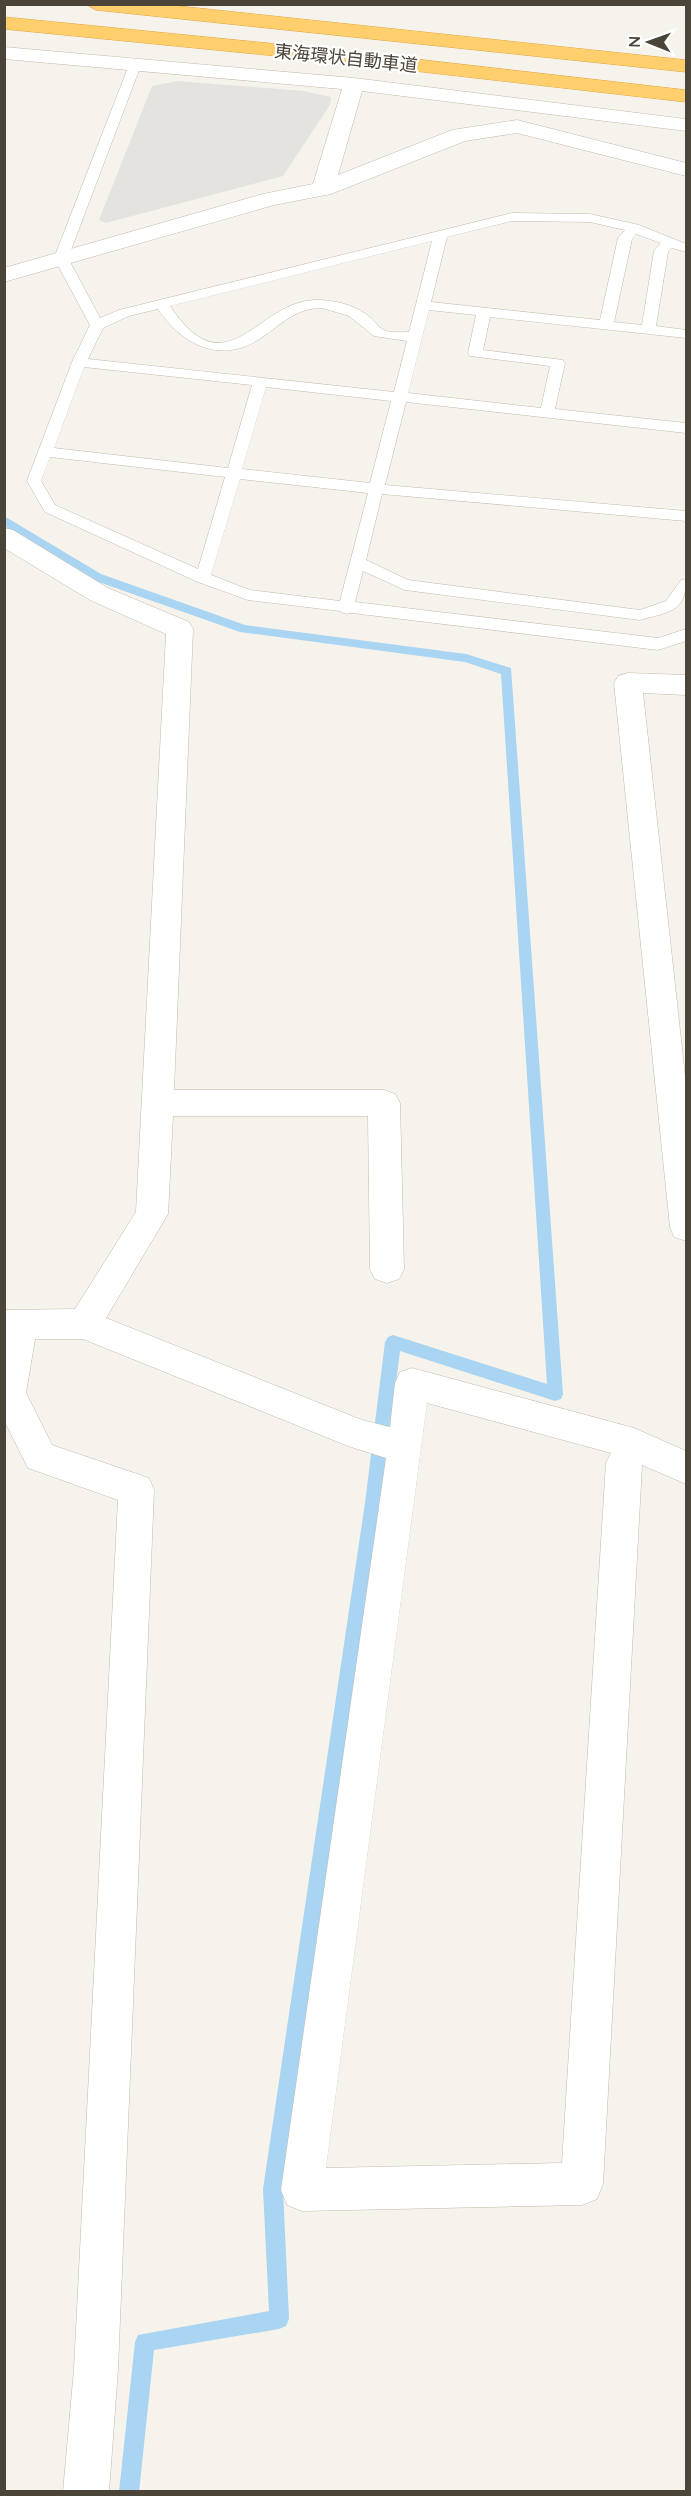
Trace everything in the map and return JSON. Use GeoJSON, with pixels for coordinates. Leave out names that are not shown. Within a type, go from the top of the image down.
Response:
{"type":"FeatureCollection","features":[{"type":"Feature","properties":{"kind":"highway","name":"東海環状自動車道"},"geometry":{"type":"LineString","coordinates":[[96,4],[687,66]]}},
{"type":"Feature","properties":{"kind":"highway","name":"東海環状自動車道"},"geometry":{"type":"LineString","coordinates":[[4,23],[327,55],[687,96]]}},
{"type":"Feature","properties":{"kind":"street"},"geometry":{"type":"LineString","coordinates":[[4,53],[354,84],[687,125]]}},
{"type":"Feature","properties":{"kind":"street"},"geometry":{"type":"LineString","coordinates":[[323,189],[354,84]]}},
{"type":"Feature","properties":{"kind":"street"},"geometry":{"type":"LineString","coordinates":[[4,275],[271,199],[323,189],[460,135],[518,126],[687,170]]}},
{"type":"Feature","properties":{"kind":"street"},"geometry":{"type":"LineString","coordinates":[[4,536],[99,594],[180,629],[152,1214],[84,1324]]}},
{"type":"Feature","properties":{"kind":"street"},"geometry":{"type":"LineString","coordinates":[[687,685],[628,683],[676,1032],[687,1227]]}},
{"type":"Feature","properties":{"kind":"street"},"geometry":{"type":"LineString","coordinates":[[156,1103],[384,1103],[387,1269]]}},
{"type":"Feature","properties":{"kind":"street"},"geometry":{"type":"LineString","coordinates":[[86,2492],[97,2345],[136,1490],[40,1458],[9,1393],[12,1325],[84,1324],[360,1435],[405,1447]]}},
{"type":"Feature","properties":{"kind":"street"},"geometry":{"type":"LineString","coordinates":[[634,1444],[624,1463],[582,2184],[302,2190],[412,1383],[634,1444],[687,1468]]}},
{"type":"Feature","properties":{"kind":"lane"},"geometry":{"type":"LineString","coordinates":[[97,325],[61,258],[135,65]]}},
{"type":"Feature","properties":{"kind":"lane"},"geometry":{"type":"LineString","coordinates":[[687,248],[634,228],[590,218],[512,217],[440,237],[124,313],[97,325],[79,363],[34,481],[50,508],[203,578],[248,595],[346,609],[658,644],[687,635]]}},
{"type":"Feature","properties":{"kind":"lane"},"geometry":{"type":"LineString","coordinates":[[606,325],[625,238],[634,228]]}},
{"type":"Feature","properties":{"kind":"lane"},"geometry":{"type":"LineString","coordinates":[[346,609],[440,237]]}},
{"type":"Feature","properties":{"kind":"lane"},"geometry":{"type":"LineString","coordinates":[[648,330],[661,251],[670,242]]}},
{"type":"Feature","properties":{"kind":"lane"},"geometry":{"type":"LineString","coordinates":[[162,304],[175,325],[194,341],[208,346],[226,346],[247,341],[284,311],[297,305],[315,304],[354,310],[379,333],[416,337]]}},
{"type":"Feature","properties":{"kind":"lane"},"geometry":{"type":"LineString","coordinates":[[423,305],[687,334]]}},
{"type":"Feature","properties":{"kind":"lane"},"geometry":{"type":"LineString","coordinates":[[484,312],[475,353],[558,363],[547,414]]}},
{"type":"Feature","properties":{"kind":"lane"},"geometry":{"type":"LineString","coordinates":[[79,363],[687,428]]}},
{"type":"Feature","properties":{"kind":"lane"},"geometry":{"type":"LineString","coordinates":[[203,578],[260,383]]}},
{"type":"Feature","properties":{"kind":"lane"},"geometry":{"type":"LineString","coordinates":[[45,452],[377,489],[687,516]]}},
{"type":"Feature","properties":{"kind":"lane"},"geometry":{"type":"LineString","coordinates":[[358,562],[405,585],[640,615],[672,605],[687,584]]}},
{"type":"Feature","properties":{"kind":"shaded area"},"geometry":{"type":"Polygon","coordinates":[[[177,81],[304,91],[331,97],[330,105],[283,176],[106,223],[99,220],[152,86],[177,81]]]}},
{"type":"Feature","properties":{"kind":"waterway"},"geometry":{"type":"LineString","coordinates":[[4,520],[97,577],[244,629],[466,658],[507,671],[555,1394],[393,1342],[373,1503],[273,2189],[279,2319],[145,2342],[129,2492]]}}]}
